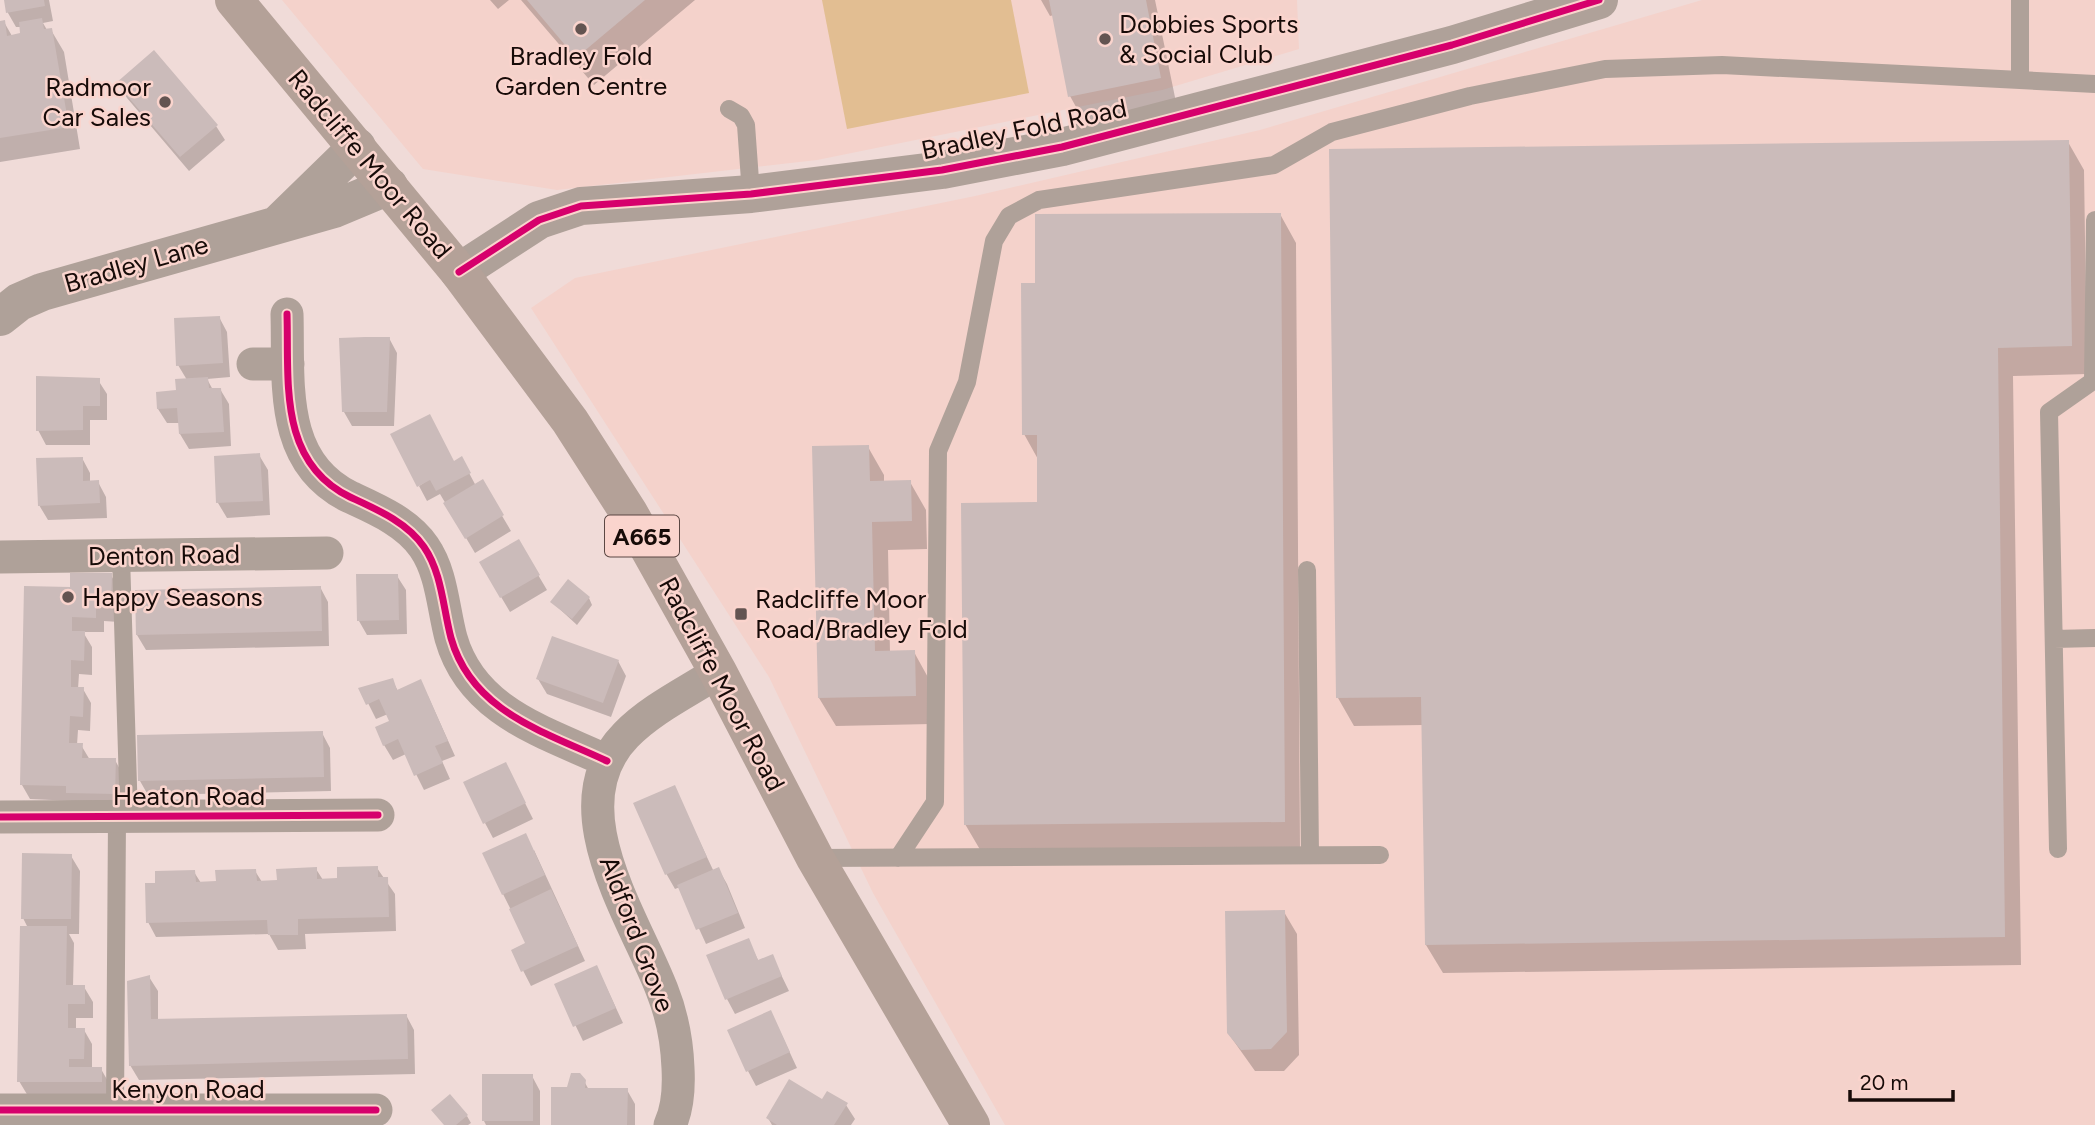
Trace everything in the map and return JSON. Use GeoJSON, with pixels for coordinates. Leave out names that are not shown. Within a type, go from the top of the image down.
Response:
{"type":"FeatureCollection","features":[{"type":"Feature","properties":{"kind":"main road","name":"Radcliffe Moor Road"},"geometry":{"type":"LineString","coordinates":[[233,0],[459,272],[570,421],[629,513],[718,672],[815,858],[971,1125]]}},
{"type":"Feature","properties":{"kind":"street","name":"Bradley Fold Road"},"geometry":{"type":"LineString","coordinates":[[459,272],[539,220],[581,206],[751,194],[942,170],[1062,147],[1452,45],[1599,0]]}},
{"type":"Feature","properties":{"kind":"street","name":"Bradley Lane"},"geometry":{"type":"LineString","coordinates":[[278,223],[357,147]]}},
{"type":"Feature","properties":{"kind":"street","name":"Bradley Lane"},"geometry":{"type":"LineString","coordinates":[[0,317],[19,302],[42,292],[334,209],[388,186]]}},
{"type":"Feature","properties":{"kind":"street"},"geometry":{"type":"LineString","coordinates":[[286,314],[293,427],[301,451],[317,474],[334,489],[385,514],[423,546],[435,570],[452,640],[467,674],[489,701],[523,722],[607,761]]}},
{"type":"Feature","properties":{"kind":"street"},"geometry":{"type":"LineString","coordinates":[[253,364],[288,364]]}},
{"type":"Feature","properties":{"kind":"street","name":"Denton Road"},"geometry":{"type":"LineString","coordinates":[[0,557],[327,553]]}},
{"type":"Feature","properties":{"kind":"street","name":"Aldford Grove"},"geometry":{"type":"LineString","coordinates":[[674,1124],[679,1088],[672,1021],[663,991],[608,867],[599,831],[598,802],[607,761],[626,735],[718,672]]}},
{"type":"Feature","properties":{"kind":"street","name":"Heaton Road"},"geometry":{"type":"LineString","coordinates":[[0,817],[378,815]]}},
{"type":"Feature","properties":{"kind":"street","name":"Kenyon Road"},"geometry":{"type":"LineString","coordinates":[[0,1110],[56,1117],[115,1110],[376,1110]]}},
{"type":"Feature","properties":{"kind":"lane"},"geometry":{"type":"LineString","coordinates":[[2020,0],[2020,80]]}},
{"type":"Feature","properties":{"kind":"lane"},"geometry":{"type":"LineString","coordinates":[[898,858],[935,802],[938,452],[967,382],[994,241],[1009,216],[1039,200],[1274,165],[1332,132],[1470,96],[1605,69],[1722,65],[2095,85]]}},
{"type":"Feature","properties":{"kind":"lane"},"geometry":{"type":"LineString","coordinates":[[729,109],[741,116],[746,125],[751,194]]}},
{"type":"Feature","properties":{"kind":"lane"},"geometry":{"type":"LineString","coordinates":[[2058,849],[2049,411],[2094,381],[2095,220]]}},
{"type":"Feature","properties":{"kind":"lane"},"geometry":{"type":"LineString","coordinates":[[115,1110],[123,818],[121,556]]}},
{"type":"Feature","properties":{"kind":"lane"},"geometry":{"type":"LineString","coordinates":[[1307,570],[1310,855]]}},
{"type":"Feature","properties":{"kind":"lane"},"geometry":{"type":"LineString","coordinates":[[2054,639],[2095,638]]}},
{"type":"Feature","properties":{"kind":"lane"},"geometry":{"type":"LineString","coordinates":[[815,858],[1380,855]]}},
{"type":"Feature","properties":{"kind":"shaded area"},"geometry":{"type":"Polygon","coordinates":[[[282,0],[1297,0],[1299,49],[1162,90],[817,160],[557,190],[423,169],[282,0]]]}},
{"type":"Feature","properties":{"kind":"shaded area"},"geometry":{"type":"Polygon","coordinates":[[[822,0],[1011,0],[1029,93],[847,129],[822,0]]]}},
{"type":"Feature","properties":{"kind":"shaded area"},"geometry":{"type":"Polygon","coordinates":[[[1702,0],[2095,0],[2095,1125],[1005,1125],[873,893],[769,677],[531,308],[575,278],[975,196],[1260,130],[1702,0]]]}},
{"type":"Feature","properties":{"kind":"building"},"geometry":{"type":"Polygon","coordinates":[[[4,0],[44,0],[45,6],[6,13],[4,0]]]}},
{"type":"Feature","properties":{"kind":"building","name":"Bradley Fold Garden Centre"},"geometry":{"type":"Polygon","coordinates":[[[527,0],[645,0],[576,58],[527,0]]]}},
{"type":"Feature","properties":{"kind":"building","name":"Dobbies Sports & Social Club"},"geometry":{"type":"Polygon","coordinates":[[[1049,0],[1146,0],[1161,78],[1068,97],[1049,0]]]}},
{"type":"Feature","properties":{"kind":"building"},"geometry":{"type":"Polygon","coordinates":[[[42,18],[44,29],[52,28],[69,127],[0,138],[0,21],[5,20],[7,36],[20,33],[19,22],[42,18]]]}},
{"type":"Feature","properties":{"kind":"building"},"geometry":{"type":"Polygon","coordinates":[[[154,50],[218,125],[180,157],[116,83],[154,50]]]}},
{"type":"Feature","properties":{"kind":"building"},"geometry":{"type":"Polygon","coordinates":[[[2069,140],[2072,346],[1998,348],[2005,937],[1425,945],[1421,697],[1336,698],[1329,149],[2069,140]]]}},
{"type":"Feature","properties":{"kind":"building"},"geometry":{"type":"Polygon","coordinates":[[[1281,213],[1285,822],[964,825],[961,503],[1037,502],[1037,435],[1022,435],[1021,283],[1035,283],[1035,214],[1281,213]]]}},
{"type":"Feature","properties":{"kind":"building"},"geometry":{"type":"Polygon","coordinates":[[[220,316],[223,363],[176,366],[174,318],[220,316]]]}},
{"type":"Feature","properties":{"kind":"building"},"geometry":{"type":"Polygon","coordinates":[[[390,337],[387,412],[342,412],[339,338],[390,337]]]}},
{"type":"Feature","properties":{"kind":"building"},"geometry":{"type":"Polygon","coordinates":[[[36,376],[100,378],[100,406],[83,406],[83,430],[36,431],[36,376]]]}},
{"type":"Feature","properties":{"kind":"building"},"geometry":{"type":"Polygon","coordinates":[[[208,377],[209,388],[221,388],[224,432],[179,434],[177,408],[157,409],[156,392],[176,390],[175,379],[208,377]]]}},
{"type":"Feature","properties":{"kind":"building"},"geometry":{"type":"Polygon","coordinates":[[[430,414],[454,461],[462,456],[471,473],[436,491],[430,480],[417,487],[390,434],[430,414]]]}},
{"type":"Feature","properties":{"kind":"building"},"geometry":{"type":"Polygon","coordinates":[[[869,445],[870,481],[911,480],[912,521],[872,522],[875,651],[915,650],[916,696],[818,698],[812,446],[869,445]]]}},
{"type":"Feature","properties":{"kind":"building"},"geometry":{"type":"Polygon","coordinates":[[[260,453],[263,501],[216,503],[214,456],[260,453]]]}},
{"type":"Feature","properties":{"kind":"building"},"geometry":{"type":"Polygon","coordinates":[[[83,457],[83,481],[99,480],[100,503],[38,506],[36,458],[83,457]]]}},
{"type":"Feature","properties":{"kind":"building"},"geometry":{"type":"Polygon","coordinates":[[[483,479],[504,515],[465,539],[443,503],[483,479]]]}},
{"type":"Feature","properties":{"kind":"building"},"geometry":{"type":"Polygon","coordinates":[[[519,539],[540,575],[500,598],[479,562],[519,539]]]}},
{"type":"Feature","properties":{"kind":"building"},"geometry":{"type":"Polygon","coordinates":[[[70,573],[112,573],[111,607],[96,607],[96,618],[72,617],[72,631],[85,631],[84,661],[71,660],[71,687],[84,687],[83,717],[70,716],[69,743],[83,743],[82,758],[116,758],[115,794],[66,793],[66,786],[20,785],[24,586],[70,587],[70,573]]]}},
{"type":"Feature","properties":{"kind":"building"},"geometry":{"type":"Polygon","coordinates":[[[356,574],[398,574],[399,620],[357,621],[356,574]]]}},
{"type":"Feature","properties":{"kind":"building"},"geometry":{"type":"Polygon","coordinates":[[[568,579],[590,597],[572,619],[550,602],[568,579]]]}},
{"type":"Feature","properties":{"kind":"building"},"geometry":{"type":"Polygon","coordinates":[[[321,586],[322,631],[136,635],[135,590],[321,586]]]}},
{"type":"Feature","properties":{"kind":"building"},"geometry":{"type":"Polygon","coordinates":[[[552,636],[619,660],[603,703],[536,679],[552,636]]]}},
{"type":"Feature","properties":{"kind":"building"},"geometry":{"type":"Polygon","coordinates":[[[393,678],[397,690],[421,679],[448,741],[435,746],[443,763],[414,776],[398,739],[383,746],[375,727],[389,721],[379,699],[366,705],[358,688],[393,678]]]}},
{"type":"Feature","properties":{"kind":"building"},"geometry":{"type":"Polygon","coordinates":[[[323,731],[324,777],[138,781],[137,735],[323,731]]]}},
{"type":"Feature","properties":{"kind":"building"},"geometry":{"type":"Polygon","coordinates":[[[506,762],[526,803],[483,824],[463,782],[506,762]]]}},
{"type":"Feature","properties":{"kind":"building"},"geometry":{"type":"Polygon","coordinates":[[[675,785],[707,857],[665,875],[633,803],[675,785]]]}},
{"type":"Feature","properties":{"kind":"building"},"geometry":{"type":"Polygon","coordinates":[[[526,833],[545,875],[502,895],[482,853],[526,833]]]}},
{"type":"Feature","properties":{"kind":"building"},"geometry":{"type":"Polygon","coordinates":[[[22,853],[72,854],[71,919],[21,919],[22,853]]]}},
{"type":"Feature","properties":{"kind":"building"},"geometry":{"type":"Polygon","coordinates":[[[378,866],[378,877],[388,877],[389,917],[298,919],[298,935],[268,935],[267,920],[146,923],[145,883],[155,883],[155,871],[195,870],[196,882],[216,881],[215,870],[256,869],[257,881],[277,880],[276,869],[317,867],[317,879],[337,878],[337,867],[378,866]]]}},
{"type":"Feature","properties":{"kind":"building"},"geometry":{"type":"Polygon","coordinates":[[[719,867],[738,913],[696,930],[677,885],[719,867]]]}},
{"type":"Feature","properties":{"kind":"building"},"geometry":{"type":"Polygon","coordinates":[[[551,889],[578,946],[521,972],[511,950],[525,943],[509,909],[551,889]]]}},
{"type":"Feature","properties":{"kind":"building"},"geometry":{"type":"Polygon","coordinates":[[[1285,910],[1287,1032],[1271,1049],[1241,1050],[1227,1033],[1225,911],[1285,910]]]}},
{"type":"Feature","properties":{"kind":"building"},"geometry":{"type":"Polygon","coordinates":[[[20,926],[67,926],[66,985],[85,985],[85,1004],[68,1004],[68,1028],[85,1028],[84,1059],[69,1059],[69,1067],[102,1067],[102,1082],[17,1082],[20,926]]]}},
{"type":"Feature","properties":{"kind":"building"},"geometry":{"type":"Polygon","coordinates":[[[749,938],[758,960],[773,954],[782,976],[725,1000],[706,955],[749,938]]]}},
{"type":"Feature","properties":{"kind":"building"},"geometry":{"type":"Polygon","coordinates":[[[597,965],[616,1008],[573,1027],[554,984],[597,965]]]}},
{"type":"Feature","properties":{"kind":"building"},"geometry":{"type":"Polygon","coordinates":[[[150,975],[151,1019],[407,1014],[408,1059],[129,1066],[127,981],[150,975]]]}},
{"type":"Feature","properties":{"kind":"building"},"geometry":{"type":"Polygon","coordinates":[[[771,1010],[790,1052],[746,1072],[727,1030],[771,1010]]]}},
{"type":"Feature","properties":{"kind":"building"},"geometry":{"type":"Polygon","coordinates":[[[571,1073],[580,1073],[586,1080],[585,1088],[628,1088],[627,1125],[551,1125],[551,1087],[567,1087],[571,1073]]]}},
{"type":"Feature","properties":{"kind":"building"},"geometry":{"type":"Polygon","coordinates":[[[482,1074],[533,1074],[533,1121],[482,1121],[482,1074]]]}},
{"type":"Feature","properties":{"kind":"building"},"geometry":{"type":"Polygon","coordinates":[[[789,1079],[822,1099],[827,1091],[848,1103],[834,1125],[777,1125],[766,1118],[789,1079]]]}},
{"type":"Feature","properties":{"kind":"building"},"geometry":{"type":"Polygon","coordinates":[[[450,1094],[468,1115],[456,1125],[444,1125],[431,1110],[450,1094]]]}},
{"type":"Feature","properties":{"kind":"cycle path"},"geometry":{"type":"LineString","coordinates":[[459,272],[539,220],[581,206],[751,194],[942,170],[1062,147],[1452,45],[1599,0]]}},
{"type":"Feature","properties":{"kind":"cycle path"},"geometry":{"type":"LineString","coordinates":[[287,314],[292,418],[299,442],[310,463],[327,482],[400,523],[424,547],[435,568],[451,638],[461,663],[493,702],[536,729],[607,761]]}},
{"type":"Feature","properties":{"kind":"cycle path"},"geometry":{"type":"LineString","coordinates":[[0,817],[378,815]]}},
{"type":"Feature","properties":{"kind":"cycle path"},"geometry":{"type":"LineString","coordinates":[[0,1110],[376,1110]]}},
{"type":"Feature","properties":{"kind":"place","name":"Bradley Fold Garden Centre"},"geometry":{"type":"Point","coordinates":[581,29]}},
{"type":"Feature","properties":{"kind":"place","name":"Dobbies Sports & Social Club"},"geometry":{"type":"Point","coordinates":[1105,39]}},
{"type":"Feature","properties":{"kind":"place","name":"Radmoor Car Sales"},"geometry":{"type":"Point","coordinates":[165,102]}},
{"type":"Feature","properties":{"kind":"place","name":"Happy Seasons"},"geometry":{"type":"Point","coordinates":[68,597]}},
{"type":"Feature","properties":{"kind":"place","name":"Radcliffe Moor Road/Bradley Fold"},"geometry":{"type":"Point","coordinates":[741,614]}}]}
